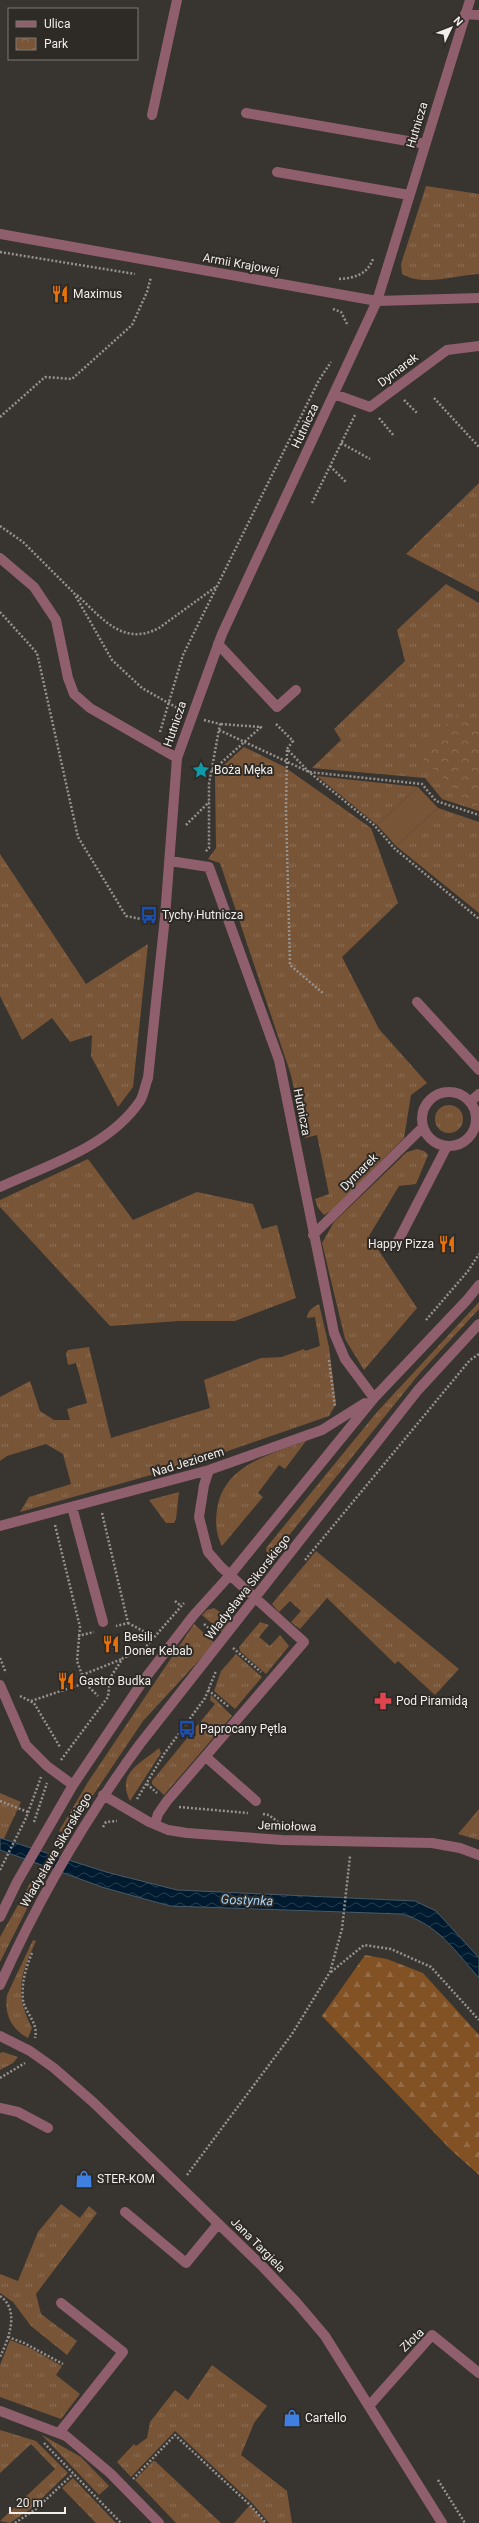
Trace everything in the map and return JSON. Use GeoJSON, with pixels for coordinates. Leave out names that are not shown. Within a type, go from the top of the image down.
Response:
{"type":"FeatureCollection","features":[{"type":"Feature","properties":{"kind":"street"},"geometry":{"type":"LineString","coordinates":[[152,115],[178,0]]}},
{"type":"Feature","properties":{"kind":"street","name":"Hutnicza"},"geometry":{"type":"LineString","coordinates":[[0,1187],[91,1145],[117,1127],[140,1100],[148,1078],[165,922],[177,758],[218,644],[376,301],[470,0]]}},
{"type":"Feature","properties":{"kind":"street"},"geometry":{"type":"LineString","coordinates":[[465,14],[479,16]]}},
{"type":"Feature","properties":{"kind":"street"},"geometry":{"type":"LineString","coordinates":[[246,113],[425,144]]}},
{"type":"Feature","properties":{"kind":"street"},"geometry":{"type":"LineString","coordinates":[[277,172],[409,195]]}},
{"type":"Feature","properties":{"kind":"street","name":"Armii Krajowej"},"geometry":{"type":"LineString","coordinates":[[0,234],[376,301],[479,298]]}},
{"type":"Feature","properties":{"kind":"street","name":"Dymarek"},"geometry":{"type":"LineString","coordinates":[[370,407],[447,350],[479,346]]}},
{"type":"Feature","properties":{"kind":"street"},"geometry":{"type":"LineString","coordinates":[[334,394],[370,407]]}},
{"type":"Feature","properties":{"kind":"street"},"geometry":{"type":"LineString","coordinates":[[0,558],[34,587],[56,620],[68,678],[74,694],[90,708],[177,758]]}},
{"type":"Feature","properties":{"kind":"street"},"geometry":{"type":"LineString","coordinates":[[218,644],[277,707],[296,690]]}},
{"type":"Feature","properties":{"kind":"street","name":"Hutnicza"},"geometry":{"type":"LineString","coordinates":[[170,861],[209,868],[279,1060],[313,1235],[334,1333],[345,1359],[374,1398]]}},
{"type":"Feature","properties":{"kind":"street"},"geometry":{"type":"LineString","coordinates":[[417,1002],[479,1070]]}},
{"type":"Feature","properties":{"kind":"street"},"geometry":{"type":"LineString","coordinates":[[452,1092],[462,1095],[470,1102],[475,1111],[476,1122],[473,1132],[466,1140],[457,1145],[447,1146],[437,1143],[428,1136],[423,1127],[422,1116],[426,1106],[432,1098],[442,1093],[452,1092]]}},
{"type":"Feature","properties":{"kind":"street"},"geometry":{"type":"LineString","coordinates":[[470,1102],[479,1094]]}},
{"type":"Feature","properties":{"kind":"street","name":"Dymarek"},"geometry":{"type":"LineString","coordinates":[[313,1235],[423,1127]]}},
{"type":"Feature","properties":{"kind":"street"},"geometry":{"type":"LineString","coordinates":[[397,1243],[447,1146]]}},
{"type":"Feature","properties":{"kind":"street","name":"Władysława Sikorskiego"},"geometry":{"type":"LineString","coordinates":[[0,1917],[17,1882],[73,1785],[143,1681],[193,1616],[230,1575],[374,1398],[448,1321],[479,1285]]}},
{"type":"Feature","properties":{"kind":"street","name":"Władysława Sikorskiego"},"geometry":{"type":"LineString","coordinates":[[0,1986],[26,1927],[46,1894],[78,1834],[103,1795],[140,1744],[256,1599],[418,1390],[478,1326]]}},
{"type":"Feature","properties":{"kind":"street","name":"Nad Jeziorem"},"geometry":{"type":"LineString","coordinates":[[0,1526],[210,1470],[322,1430],[374,1398]]}},
{"type":"Feature","properties":{"kind":"street"},"geometry":{"type":"LineString","coordinates":[[155,1824],[158,1814],[167,1802],[304,1642],[216,1562],[208,1552],[199,1516],[204,1485],[210,1470]]}},
{"type":"Feature","properties":{"kind":"street"},"geometry":{"type":"LineString","coordinates":[[72,1507],[102,1626]]}},
{"type":"Feature","properties":{"kind":"street"},"geometry":{"type":"LineString","coordinates":[[0,1685],[26,1745],[47,1766],[73,1785]]}},
{"type":"Feature","properties":{"kind":"street"},"geometry":{"type":"LineString","coordinates":[[206,1757],[256,1801]]}},
{"type":"Feature","properties":{"kind":"street","name":"Jemiołowa"},"geometry":{"type":"LineString","coordinates":[[103,1795],[155,1824],[187,1833],[282,1840],[432,1843],[460,1848],[479,1854]]}},
{"type":"Feature","properties":{"kind":"street","name":"Jana Targiela"},"geometry":{"type":"LineString","coordinates":[[0,2036],[30,2051],[54,2068],[94,2103],[262,2266],[325,2336],[442,2523]]}},
{"type":"Feature","properties":{"kind":"street"},"geometry":{"type":"LineString","coordinates":[[0,2108],[18,2112],[48,2128]]}},
{"type":"Feature","properties":{"kind":"street"},"geometry":{"type":"LineString","coordinates":[[125,2212],[186,2263],[218,2224]]}},
{"type":"Feature","properties":{"kind":"street"},"geometry":{"type":"LineString","coordinates":[[59,2433],[123,2352],[61,2303]]}},
{"type":"Feature","properties":{"kind":"street","name":"Złota"},"geometry":{"type":"LineString","coordinates":[[369,2406],[432,2335],[479,2373]]}},
{"type":"Feature","properties":{"kind":"street"},"geometry":{"type":"LineString","coordinates":[[0,2411],[59,2433],[110,2472],[159,2523]]}},
{"type":"Feature","properties":{"kind":"path"},"geometry":{"type":"LineString","coordinates":[[0,252],[158,278]]}},
{"type":"Feature","properties":{"kind":"path"},"geometry":{"type":"LineString","coordinates":[[338,279],[354,278],[365,271],[375,255]]}},
{"type":"Feature","properties":{"kind":"path"},"geometry":{"type":"LineString","coordinates":[[0,417],[45,377],[72,379],[132,325],[147,292],[150,277]]}},
{"type":"Feature","properties":{"kind":"path"},"geometry":{"type":"LineString","coordinates":[[329,307],[340,312],[349,324],[348,331]]}},
{"type":"Feature","properties":{"kind":"path"},"geometry":{"type":"LineString","coordinates":[[155,746],[183,655],[319,380],[335,356]]}},
{"type":"Feature","properties":{"kind":"path"},"geometry":{"type":"LineString","coordinates":[[394,389],[418,414]]}},
{"type":"Feature","properties":{"kind":"path"},"geometry":{"type":"LineString","coordinates":[[312,503],[355,415],[345,398]]}},
{"type":"Feature","properties":{"kind":"path"},"geometry":{"type":"LineString","coordinates":[[434,398],[479,447]]}},
{"type":"Feature","properties":{"kind":"path"},"geometry":{"type":"LineString","coordinates":[[370,407],[394,436]]}},
{"type":"Feature","properties":{"kind":"path"},"geometry":{"type":"LineString","coordinates":[[341,443],[370,459]]}},
{"type":"Feature","properties":{"kind":"path"},"geometry":{"type":"LineString","coordinates":[[330,466],[346,482]]}},
{"type":"Feature","properties":{"kind":"path"},"geometry":{"type":"LineString","coordinates":[[0,526],[23,542],[74,593],[114,629],[132,635],[149,634],[217,586]]}},
{"type":"Feature","properties":{"kind":"path"},"geometry":{"type":"LineString","coordinates":[[74,593],[112,660],[142,688],[191,716],[220,724],[261,727],[211,772]]}},
{"type":"Feature","properties":{"kind":"path"},"geometry":{"type":"LineString","coordinates":[[0,612],[36,653],[78,837],[126,916],[152,921],[175,923],[176,910]]}},
{"type":"Feature","properties":{"kind":"path"},"geometry":{"type":"LineString","coordinates":[[196,865],[198,857],[209,848],[209,802],[211,772],[220,724]]}},
{"type":"Feature","properties":{"kind":"path"},"geometry":{"type":"LineString","coordinates":[[276,724],[293,742],[287,749],[290,965],[324,994]]}},
{"type":"Feature","properties":{"kind":"path"},"geometry":{"type":"LineString","coordinates":[[219,730],[308,772],[422,784],[436,801],[479,815]]}},
{"type":"Feature","properties":{"kind":"path"},"geometry":{"type":"LineString","coordinates":[[287,749],[308,772],[374,825],[394,848],[479,919]]}},
{"type":"Feature","properties":{"kind":"path"},"geometry":{"type":"LineString","coordinates":[[184,827],[209,802]]}},
{"type":"Feature","properties":{"kind":"path"},"geometry":{"type":"LineString","coordinates":[[152,929],[153,913]]}},
{"type":"Feature","properties":{"kind":"path"},"geometry":{"type":"LineString","coordinates":[[176,918],[218,916]]}},
{"type":"Feature","properties":{"kind":"path"},"geometry":{"type":"LineString","coordinates":[[422,1324],[468,1271],[479,1254]]}},
{"type":"Feature","properties":{"kind":"path"},"geometry":{"type":"LineString","coordinates":[[329,1355],[336,1414]]}},
{"type":"Feature","properties":{"kind":"path"},"geometry":{"type":"LineString","coordinates":[[102,1510],[128,1622],[146,1633]]}},
{"type":"Feature","properties":{"kind":"path"},"geometry":{"type":"LineString","coordinates":[[54,1522],[80,1627],[78,1636],[77,1661],[85,1683],[98,1696]]}},
{"type":"Feature","properties":{"kind":"path"},"geometry":{"type":"LineString","coordinates":[[114,1626],[128,1622]]}},
{"type":"Feature","properties":{"kind":"path"},"geometry":{"type":"LineString","coordinates":[[78,1636],[102,1626]]}},
{"type":"Feature","properties":{"kind":"path"},"geometry":{"type":"LineString","coordinates":[[233,1648],[271,1681]]}},
{"type":"Feature","properties":{"kind":"path"},"geometry":{"type":"LineString","coordinates":[[0,1658],[8,1677]]}},
{"type":"Feature","properties":{"kind":"path"},"geometry":{"type":"LineString","coordinates":[[82,1675],[123,1658]]}},
{"type":"Feature","properties":{"kind":"path"},"geometry":{"type":"LineString","coordinates":[[31,1701],[85,1683]]}},
{"type":"Feature","properties":{"kind":"path"},"geometry":{"type":"LineString","coordinates":[[208,1690],[240,1718]]}},
{"type":"Feature","properties":{"kind":"path"},"geometry":{"type":"LineString","coordinates":[[17,1695],[31,1701],[60,1747]]}},
{"type":"Feature","properties":{"kind":"path"},"geometry":{"type":"LineString","coordinates":[[0,1870],[26,1818],[36,1786],[47,1766]]}},
{"type":"Feature","properties":{"kind":"path"},"geometry":{"type":"LineString","coordinates":[[34,1821],[46,1784]]}},
{"type":"Feature","properties":{"kind":"path"},"geometry":{"type":"LineString","coordinates":[[147,1784],[174,1807],[253,1813]]}},
{"type":"Feature","properties":{"kind":"path"},"geometry":{"type":"LineString","coordinates":[[0,1801],[28,1812]]}},
{"type":"Feature","properties":{"kind":"path"},"geometry":{"type":"LineString","coordinates":[[261,1814],[269,1815],[284,1826]]}},
{"type":"Feature","properties":{"kind":"path"},"geometry":{"type":"LineString","coordinates":[[178,2186],[292,2034],[330,1972],[342,1929],[350,1871]]}},
{"type":"Feature","properties":{"kind":"path"},"geometry":{"type":"LineString","coordinates":[[330,1972],[364,1945],[391,1949],[431,1967],[479,2020]]}},
{"type":"Feature","properties":{"kind":"path"},"geometry":{"type":"LineString","coordinates":[[0,2078],[7,2073],[24,2066],[36,2030],[23,2001],[23,1985],[27,1966],[35,1946]]}},
{"type":"Feature","properties":{"kind":"path"},"geometry":{"type":"LineString","coordinates":[[0,2296],[9,2304],[12,2313],[8,2337],[0,2357]]}},
{"type":"Feature","properties":{"kind":"path"},"geometry":{"type":"LineString","coordinates":[[8,2337],[24,2343],[63,2364]]}},
{"type":"Feature","properties":{"kind":"path"},"geometry":{"type":"LineString","coordinates":[[132,2480],[175,2435],[250,2505],[266,2523]]}},
{"type":"Feature","properties":{"kind":"path"},"geometry":{"type":"LineString","coordinates":[[42,2441],[121,2523]]}},
{"type":"Feature","properties":{"kind":"path"},"geometry":{"type":"LineString","coordinates":[[15,2523],[36,2509],[73,2474]]}},
{"type":"Feature","properties":{"kind":"path"},"geometry":{"type":"LineString","coordinates":[[438,2480],[465,2523]]}},
{"type":"Feature","properties":{"kind":"green space"},"geometry":{"type":"Polygon","coordinates":[[[426,186],[479,194],[479,274],[420,280],[402,274],[401,264],[426,186]]]}},
{"type":"Feature","properties":{"kind":"green space"},"geometry":{"type":"Polygon","coordinates":[[[479,483],[479,592],[406,554],[479,483]]]}},
{"type":"Feature","properties":{"kind":"green space"},"geometry":{"type":"Polygon","coordinates":[[[446,584],[479,603],[479,811],[442,799],[425,778],[312,768],[341,740],[334,729],[405,661],[397,630],[446,584]]]}},
{"type":"Feature","properties":{"kind":"green space"},"geometry":{"type":"Polygon","coordinates":[[[459,712],[479,731],[477,811],[419,755],[459,712]]]}},
{"type":"Feature","properties":{"kind":"green space"},"geometry":{"type":"Polygon","coordinates":[[[244,747],[283,766],[371,828],[398,903],[342,957],[379,1029],[427,1083],[411,1095],[404,1138],[331,1211],[324,1215],[318,1208],[315,1199],[329,1194],[317,1135],[305,1138],[291,1075],[220,863],[208,859],[216,848],[215,773],[244,747]]]}},
{"type":"Feature","properties":{"kind":"green space"},"geometry":{"type":"Polygon","coordinates":[[[317,776],[418,787],[377,825],[317,776]]]}},
{"type":"Feature","properties":{"kind":"green space"},"geometry":{"type":"Polygon","coordinates":[[[418,787],[438,808],[396,846],[377,825],[418,787]]]}},
{"type":"Feature","properties":{"kind":"green space"},"geometry":{"type":"Polygon","coordinates":[[[438,808],[479,822],[479,913],[396,846],[438,808]]]}},
{"type":"Feature","properties":{"kind":"green space"},"geometry":{"type":"Polygon","coordinates":[[[0,854],[86,984],[148,944],[133,1087],[118,1107],[91,1056],[92,1035],[70,1042],[52,1018],[22,1040],[0,996],[0,854]]]}},
{"type":"Feature","properties":{"kind":"green space"},"geometry":{"type":"Polygon","coordinates":[[[449,1105],[455,1106],[459,1109],[462,1113],[462,1125],[459,1129],[455,1132],[449,1133],[443,1132],[439,1129],[436,1125],[435,1119],[436,1113],[439,1109],[443,1106],[449,1105]]]}},
{"type":"Feature","properties":{"kind":"green space"},"geometry":{"type":"Polygon","coordinates":[[[417,1149],[424,1151],[428,1155],[416,1184],[399,1186],[369,1236],[417,1308],[364,1370],[345,1339],[322,1243],[334,1222],[407,1152],[417,1149]]]}},
{"type":"Feature","properties":{"kind":"green space"},"geometry":{"type":"Polygon","coordinates":[[[88,1159],[133,1220],[197,1192],[253,1204],[262,1229],[277,1225],[296,1298],[235,1321],[179,1321],[110,1326],[0,1207],[0,1200],[88,1159]]]}},
{"type":"Feature","properties":{"kind":"green space"},"geometry":{"type":"Polygon","coordinates":[[[479,1302],[479,1309],[419,1374],[274,1554],[267,1556],[266,1548],[377,1412],[479,1302]]]}},
{"type":"Feature","properties":{"kind":"green space"},"geometry":{"type":"Polygon","coordinates":[[[319,1304],[329,1347],[336,1404],[329,1416],[190,1464],[20,1512],[29,1497],[71,1484],[63,1454],[46,1444],[7,1456],[0,1461],[0,1397],[30,1381],[40,1411],[54,1420],[70,1420],[67,1409],[87,1403],[76,1363],[68,1365],[66,1353],[68,1350],[89,1347],[111,1438],[210,1408],[204,1380],[261,1358],[282,1357],[304,1349],[305,1351],[320,1346],[315,1317],[307,1318],[308,1313],[319,1304]]]}},
{"type":"Feature","properties":{"kind":"green space"},"geometry":{"type":"Polygon","coordinates":[[[306,1441],[285,1469],[279,1465],[258,1493],[263,1497],[222,1546],[217,1533],[216,1515],[221,1495],[228,1482],[238,1472],[263,1457],[306,1441]]]}},
{"type":"Feature","properties":{"kind":"green space"},"geometry":{"type":"Polygon","coordinates":[[[179,1492],[176,1519],[174,1523],[166,1523],[149,1500],[179,1492]]]}},
{"type":"Feature","properties":{"kind":"green space"},"geometry":{"type":"Polygon","coordinates":[[[316,1551],[459,1669],[435,1695],[398,1661],[395,1664],[327,1598],[300,1629],[291,1622],[301,1611],[290,1601],[279,1612],[272,1604],[316,1551]]]}},
{"type":"Feature","properties":{"kind":"green space"},"geometry":{"type":"Polygon","coordinates":[[[214,1608],[226,1616],[229,1622],[223,1633],[202,1615],[207,1610],[214,1608]]]}},
{"type":"Feature","properties":{"kind":"green space"},"geometry":{"type":"Polygon","coordinates":[[[260,1622],[269,1625],[259,1637],[270,1646],[280,1635],[289,1646],[266,1674],[240,1651],[239,1647],[260,1622]]]}},
{"type":"Feature","properties":{"kind":"green space"},"geometry":{"type":"Polygon","coordinates":[[[194,1624],[215,1643],[143,1721],[67,1834],[59,1831],[88,1782],[194,1624]]]}},
{"type":"Feature","properties":{"kind":"green space"},"geometry":{"type":"Polygon","coordinates":[[[236,1654],[262,1677],[235,1709],[214,1691],[221,1671],[236,1654]]]}},
{"type":"Feature","properties":{"kind":"green space"},"geometry":{"type":"Polygon","coordinates":[[[211,1695],[232,1716],[164,1795],[152,1784],[152,1781],[215,1704],[210,1700],[211,1695]]]}},
{"type":"Feature","properties":{"kind":"green space"},"geometry":{"type":"Polygon","coordinates":[[[159,1748],[161,1753],[130,1801],[126,1791],[128,1776],[138,1764],[159,1748]]]}},
{"type":"Feature","properties":{"kind":"green space"},"geometry":{"type":"Polygon","coordinates":[[[0,1793],[21,1802],[0,1847],[0,1793]]]}},
{"type":"Feature","properties":{"kind":"green space"},"geometry":{"type":"Polygon","coordinates":[[[479,1809],[479,1840],[458,1834],[479,1809]]]}},
{"type":"Feature","properties":{"kind":"green space"},"geometry":{"type":"Polygon","coordinates":[[[31,1882],[39,1885],[0,1962],[0,1937],[31,1882]]]}},
{"type":"Feature","properties":{"kind":"green space"},"geometry":{"type":"Polygon","coordinates":[[[33,1940],[36,1941],[26,1964],[21,1984],[23,2005],[26,2016],[32,2028],[28,2038],[13,2025],[8,2015],[6,2002],[7,1995],[33,1940]]]}},
{"type":"Feature","properties":{"kind":"green space"},"geometry":{"type":"Polygon","coordinates":[[[365,1955],[387,1959],[423,1973],[479,2035],[479,2175],[451,2150],[322,2016],[365,1955]]]}},
{"type":"Feature","properties":{"kind":"green space"},"geometry":{"type":"Polygon","coordinates":[[[3,2052],[18,2057],[13,2063],[0,2070],[0,2053],[3,2052]]]}},
{"type":"Feature","properties":{"kind":"green space"},"geometry":{"type":"Polygon","coordinates":[[[61,2204],[80,2218],[89,2206],[97,2213],[36,2294],[41,2314],[77,2341],[67,2355],[31,2326],[13,2302],[0,2293],[0,2274],[18,2281],[38,2232],[61,2204]]]}},
{"type":"Feature","properties":{"kind":"green space"},"geometry":{"type":"Polygon","coordinates":[[[10,2340],[30,2348],[62,2366],[56,2375],[80,2394],[61,2419],[0,2397],[0,2365],[10,2340]]]}},
{"type":"Feature","properties":{"kind":"green space"},"geometry":{"type":"Polygon","coordinates":[[[212,2365],[267,2406],[254,2423],[241,2455],[287,2491],[292,2523],[269,2523],[252,2503],[175,2431],[131,2477],[117,2462],[134,2444],[136,2446],[147,2438],[150,2422],[175,2390],[188,2400],[212,2365]]]}},
{"type":"Feature","properties":{"kind":"green space"},"geometry":{"type":"Polygon","coordinates":[[[0,2430],[36,2441],[68,2473],[32,2508],[10,2523],[0,2521],[55,2469],[31,2444],[0,2473],[0,2430]]]}},
{"type":"Feature","properties":{"kind":"green space"},"geometry":{"type":"Polygon","coordinates":[[[42,2435],[81,2457],[109,2486],[99,2495],[42,2435]]]}},
{"type":"Feature","properties":{"kind":"green space"},"geometry":{"type":"Polygon","coordinates":[[[153,2461],[155,2461],[221,2523],[176,2523],[135,2480],[153,2461]]]}},
{"type":"Feature","properties":{"kind":"green space"},"geometry":{"type":"Polygon","coordinates":[[[73,2478],[116,2523],[96,2523],[62,2488],[73,2478]]]}},
{"type":"Feature","properties":{"kind":"green space"},"geometry":{"type":"Polygon","coordinates":[[[250,2505],[265,2523],[234,2523],[250,2505]]]}},
{"type":"Feature","properties":{"kind":"water","name":"Gostynka"},"geometry":{"type":"Polygon","coordinates":[[[0,1838],[106,1872],[177,1890],[415,1901],[436,1911],[479,1958],[479,1978],[453,1948],[435,1931],[414,1918],[401,1914],[170,1906],[105,1888],[0,1850],[0,1838]]]}},
{"type":"Feature","properties":{"kind":"place","name":"Maximus"},"geometry":{"type":"Point","coordinates":[60,294]}},
{"type":"Feature","properties":{"kind":"place","name":"Boża Męka"},"geometry":{"type":"Point","coordinates":[201,770]}},
{"type":"Feature","properties":{"kind":"place","name":"Tychy Hutnicza"},"geometry":{"type":"Point","coordinates":[149,915]}},
{"type":"Feature","properties":{"kind":"place","name":"Happy Pizza"},"geometry":{"type":"Point","coordinates":[447,1244]}},
{"type":"Feature","properties":{"kind":"place","name":"Besili Doner Kebab"},"geometry":{"type":"Point","coordinates":[111,1644]}},
{"type":"Feature","properties":{"kind":"place","name":"Gastro Budka"},"geometry":{"type":"Point","coordinates":[66,1681]}},
{"type":"Feature","properties":{"kind":"place","name":"Pod Piramidą"},"geometry":{"type":"Point","coordinates":[383,1701]}},
{"type":"Feature","properties":{"kind":"place","name":"Paprocany Pętla"},"geometry":{"type":"Point","coordinates":[187,1729]}},
{"type":"Feature","properties":{"kind":"place","name":"STER-KOM"},"geometry":{"type":"Point","coordinates":[84,2179]}},
{"type":"Feature","properties":{"kind":"place","name":"Cartello"},"geometry":{"type":"Point","coordinates":[292,2418]}}]}
